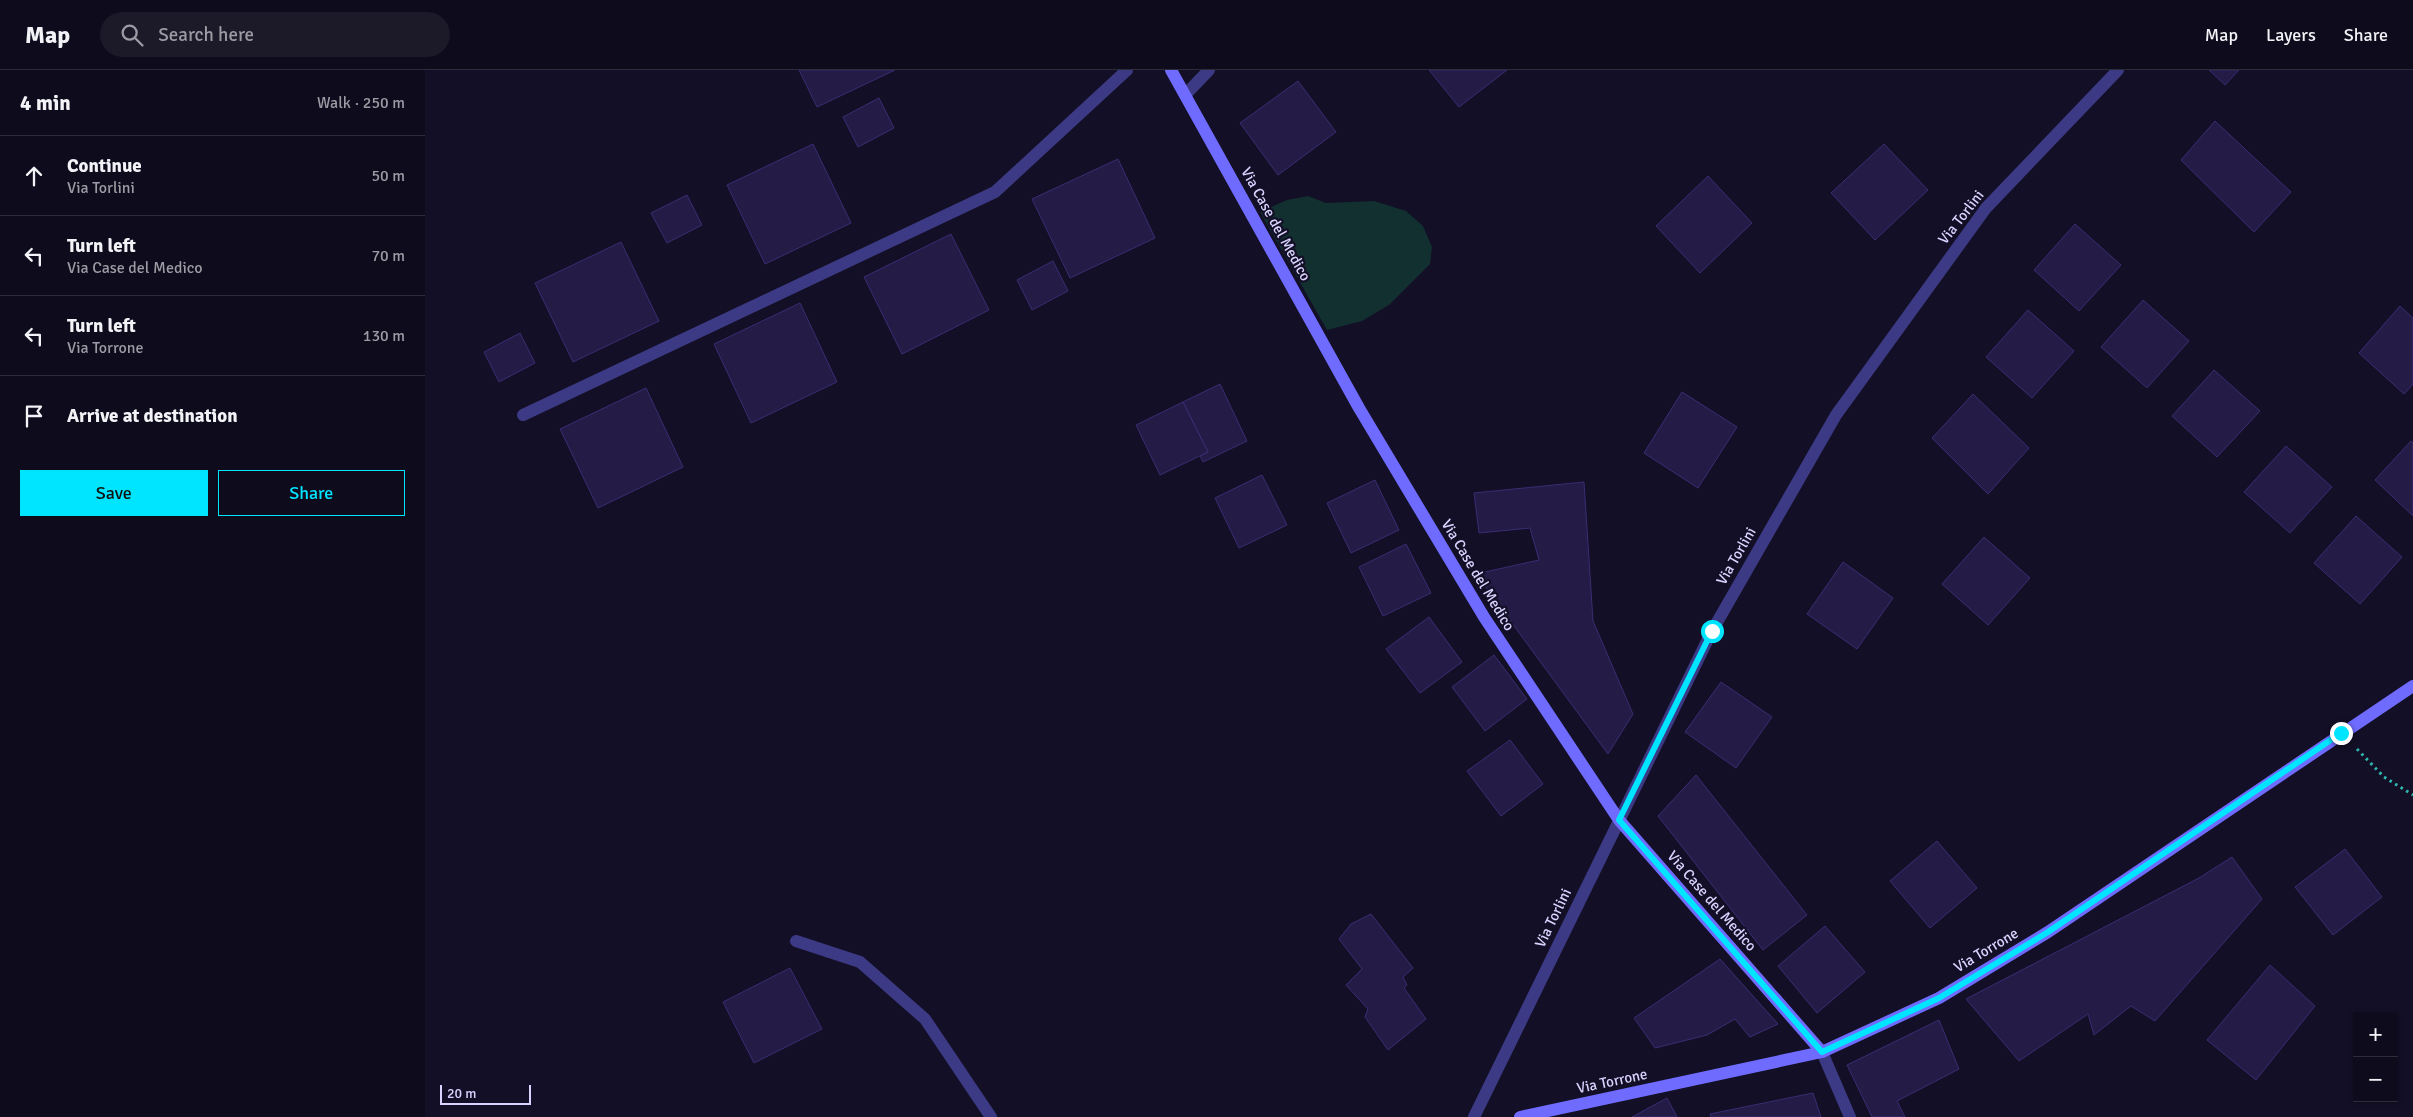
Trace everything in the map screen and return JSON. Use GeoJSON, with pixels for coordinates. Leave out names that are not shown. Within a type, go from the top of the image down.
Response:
{"type":"FeatureCollection","features":[{"type":"Feature","properties":{"kind":"main road","name":"Via Case del Medico"},"geometry":{"type":"LineString","coordinates":[[1171,70],[1359,408],[1484,617],[1619,820],[1822,1052]]}},
{"type":"Feature","properties":{"kind":"main road","name":"Via Torrone"},"geometry":{"type":"LineString","coordinates":[[1520,1117],[1822,1052],[1939,998],[2048,932],[2413,686]]}},
{"type":"Feature","properties":{"kind":"street"},"geometry":{"type":"LineString","coordinates":[[523,415],[995,192],[1127,70]]}},
{"type":"Feature","properties":{"kind":"street"},"geometry":{"type":"LineString","coordinates":[[1186,94],[1209,70]]}},
{"type":"Feature","properties":{"kind":"street","name":"Via Torlini"},"geometry":{"type":"LineString","coordinates":[[1474,1117],[1712,631],[1836,415],[1986,208],[2118,70]]}},
{"type":"Feature","properties":{"kind":"street"},"geometry":{"type":"LineString","coordinates":[[796,941],[860,962],[925,1019],[991,1117]]}},
{"type":"Feature","properties":{"kind":"street"},"geometry":{"type":"LineString","coordinates":[[1822,1052],[1850,1117]]}},
{"type":"Feature","properties":{"kind":"path"},"geometry":{"type":"LineString","coordinates":[[2341,733],[2384,777],[2413,796]]}},
{"type":"Feature","properties":{"kind":"green space"},"geometry":{"type":"Polygon","coordinates":[[[1308,196],[1326,203],[1374,201],[1406,211],[1423,226],[1432,247],[1430,264],[1389,305],[1362,321],[1327,330],[1260,212],[1287,200],[1308,196]]]}},
{"type":"Feature","properties":{"kind":"building"},"geometry":{"type":"Polygon","coordinates":[[[799,70],[895,70],[817,107],[799,70]]]}},
{"type":"Feature","properties":{"kind":"building"},"geometry":{"type":"Polygon","coordinates":[[[1429,70],[1507,70],[1459,107],[1429,70]]]}},
{"type":"Feature","properties":{"kind":"building"},"geometry":{"type":"Polygon","coordinates":[[[2209,70],[2239,70],[2225,85],[2209,70]]]}},
{"type":"Feature","properties":{"kind":"building"},"geometry":{"type":"Polygon","coordinates":[[[1298,81],[1336,132],[1278,175],[1240,123],[1298,81]]]}},
{"type":"Feature","properties":{"kind":"building"},"geometry":{"type":"Polygon","coordinates":[[[879,98],[894,128],[858,147],[843,117],[879,98]]]}},
{"type":"Feature","properties":{"kind":"building"},"geometry":{"type":"Polygon","coordinates":[[[2215,121],[2291,192],[2254,232],[2181,160],[2215,121]]]}},
{"type":"Feature","properties":{"kind":"building"},"geometry":{"type":"Polygon","coordinates":[[[813,144],[851,223],[765,264],[727,185],[813,144]]]}},
{"type":"Feature","properties":{"kind":"building"},"geometry":{"type":"Polygon","coordinates":[[[1884,144],[1928,190],[1875,240],[1831,193],[1884,144]]]}},
{"type":"Feature","properties":{"kind":"building"},"geometry":{"type":"Polygon","coordinates":[[[1118,159],[1155,238],[1070,278],[1032,199],[1118,159]]]}},
{"type":"Feature","properties":{"kind":"building"},"geometry":{"type":"Polygon","coordinates":[[[1708,176],[1752,223],[1700,273],[1656,226],[1708,176]]]}},
{"type":"Feature","properties":{"kind":"building"},"geometry":{"type":"Polygon","coordinates":[[[687,195],[702,225],[667,243],[651,213],[687,195]]]}},
{"type":"Feature","properties":{"kind":"building"},"geometry":{"type":"Polygon","coordinates":[[[2075,224],[2121,265],[2079,311],[2034,270],[2075,224]]]}},
{"type":"Feature","properties":{"kind":"building"},"geometry":{"type":"Polygon","coordinates":[[[951,234],[989,310],[902,354],[864,277],[951,234]]]}},
{"type":"Feature","properties":{"kind":"building"},"geometry":{"type":"Polygon","coordinates":[[[621,242],[659,321],[573,362],[535,283],[621,242]]]}},
{"type":"Feature","properties":{"kind":"building"},"geometry":{"type":"Polygon","coordinates":[[[1053,261],[1068,291],[1032,310],[1017,280],[1053,261]]]}},
{"type":"Feature","properties":{"kind":"building"},"geometry":{"type":"Polygon","coordinates":[[[2143,300],[2189,341],[2147,388],[2101,347],[2143,300]]]}},
{"type":"Feature","properties":{"kind":"building"},"geometry":{"type":"Polygon","coordinates":[[[800,303],[837,382],[751,423],[714,344],[800,303]]]}},
{"type":"Feature","properties":{"kind":"building"},"geometry":{"type":"Polygon","coordinates":[[[2400,306],[2413,318],[2413,384],[2404,394],[2359,353],[2400,306]]]}},
{"type":"Feature","properties":{"kind":"building"},"geometry":{"type":"Polygon","coordinates":[[[2028,310],[2074,351],[2032,398],[1986,357],[2028,310]]]}},
{"type":"Feature","properties":{"kind":"building"},"geometry":{"type":"Polygon","coordinates":[[[520,333],[535,363],[499,382],[484,352],[520,333]]]}},
{"type":"Feature","properties":{"kind":"building"},"geometry":{"type":"Polygon","coordinates":[[[2214,370],[2260,411],[2217,457],[2172,416],[2214,370]]]}},
{"type":"Feature","properties":{"kind":"building"},"geometry":{"type":"Polygon","coordinates":[[[1220,384],[1247,441],[1203,462],[1200,456],[1208,452],[1183,402],[1220,384]]]}},
{"type":"Feature","properties":{"kind":"building"},"geometry":{"type":"Polygon","coordinates":[[[646,388],[683,467],[598,508],[560,429],[646,388]]]}},
{"type":"Feature","properties":{"kind":"building"},"geometry":{"type":"Polygon","coordinates":[[[1682,392],[1737,427],[1698,488],[1644,453],[1682,392]]]}},
{"type":"Feature","properties":{"kind":"building"},"geometry":{"type":"Polygon","coordinates":[[[1973,394],[2029,448],[1988,494],[1932,438],[1973,394]]]}},
{"type":"Feature","properties":{"kind":"building"},"geometry":{"type":"Polygon","coordinates":[[[1183,402],[1208,452],[1160,475],[1136,425],[1183,402]]]}},
{"type":"Feature","properties":{"kind":"building"},"geometry":{"type":"Polygon","coordinates":[[[2411,441],[2413,443],[2413,516],[2375,480],[2411,441]]]}},
{"type":"Feature","properties":{"kind":"building"},"geometry":{"type":"Polygon","coordinates":[[[2286,446],[2332,487],[2290,533],[2244,492],[2286,446]]]}},
{"type":"Feature","properties":{"kind":"building"},"geometry":{"type":"Polygon","coordinates":[[[1262,475],[1287,525],[1239,548],[1215,498],[1262,475]]]}},
{"type":"Feature","properties":{"kind":"building"},"geometry":{"type":"Polygon","coordinates":[[[1375,480],[1399,530],[1351,553],[1327,503],[1375,480]]]}},
{"type":"Feature","properties":{"kind":"building"},"geometry":{"type":"Polygon","coordinates":[[[1584,482],[1593,621],[1633,714],[1608,754],[1476,574],[1539,560],[1530,528],[1479,533],[1474,493],[1584,482]]]}},
{"type":"Feature","properties":{"kind":"building"},"geometry":{"type":"Polygon","coordinates":[[[2356,516],[2402,557],[2360,604],[2314,563],[2356,516]]]}},
{"type":"Feature","properties":{"kind":"building"},"geometry":{"type":"Polygon","coordinates":[[[1984,537],[2030,578],[1988,625],[1942,584],[1984,537]]]}},
{"type":"Feature","properties":{"kind":"building"},"geometry":{"type":"Polygon","coordinates":[[[1406,544],[1431,593],[1383,616],[1359,567],[1406,544]]]}},
{"type":"Feature","properties":{"kind":"building"},"geometry":{"type":"Polygon","coordinates":[[[1843,562],[1893,598],[1857,649],[1807,614],[1843,562]]]}},
{"type":"Feature","properties":{"kind":"building"},"geometry":{"type":"Polygon","coordinates":[[[1429,617],[1462,662],[1420,693],[1386,649],[1429,617]]]}},
{"type":"Feature","properties":{"kind":"building"},"geometry":{"type":"Polygon","coordinates":[[[1494,655],[1527,699],[1485,731],[1452,687],[1494,655]]]}},
{"type":"Feature","properties":{"kind":"building"},"geometry":{"type":"Polygon","coordinates":[[[1721,682],[1772,717],[1736,768],[1685,732],[1721,682]]]}},
{"type":"Feature","properties":{"kind":"building"},"geometry":{"type":"Polygon","coordinates":[[[1510,740],[1543,784],[1501,816],[1467,771],[1510,740]]]}},
{"type":"Feature","properties":{"kind":"building"},"geometry":{"type":"Polygon","coordinates":[[[1696,775],[1807,915],[1763,950],[1658,816],[1696,775]]]}},
{"type":"Feature","properties":{"kind":"building"},"geometry":{"type":"Polygon","coordinates":[[[1937,841],[1977,888],[1930,928],[1890,881],[1937,841]]]}},
{"type":"Feature","properties":{"kind":"building"},"geometry":{"type":"Polygon","coordinates":[[[2345,849],[2382,897],[2333,935],[2295,887],[2345,849]]]}},
{"type":"Feature","properties":{"kind":"building"},"geometry":{"type":"Polygon","coordinates":[[[2232,857],[2262,899],[2155,1021],[2131,1006],[2094,1035],[2088,1014],[2019,1061],[1966,999],[2199,878],[2232,857]]]}},
{"type":"Feature","properties":{"kind":"building"},"geometry":{"type":"Polygon","coordinates":[[[1371,914],[1413,968],[1403,977],[1407,985],[1404,988],[1426,1019],[1388,1050],[1365,1017],[1368,1009],[1346,985],[1362,969],[1339,939],[1351,924],[1371,914]]]}},
{"type":"Feature","properties":{"kind":"building"},"geometry":{"type":"Polygon","coordinates":[[[1825,926],[1865,972],[1817,1013],[1778,966],[1825,926]]]}},
{"type":"Feature","properties":{"kind":"building"},"geometry":{"type":"Polygon","coordinates":[[[1720,959],[1778,1024],[1750,1037],[1735,1019],[1707,1035],[1655,1048],[1634,1018],[1720,959]]]}},
{"type":"Feature","properties":{"kind":"building"},"geometry":{"type":"Polygon","coordinates":[[[2270,965],[2315,1006],[2256,1080],[2207,1040],[2270,965]]]}},
{"type":"Feature","properties":{"kind":"building"},"geometry":{"type":"Polygon","coordinates":[[[790,968],[822,1029],[754,1063],[723,1002],[790,968]]]}},
{"type":"Feature","properties":{"kind":"building"},"geometry":{"type":"Polygon","coordinates":[[[1939,1020],[1959,1069],[1897,1101],[1905,1117],[1872,1117],[1847,1065],[1939,1020]]]}},
{"type":"Feature","properties":{"kind":"building"},"geometry":{"type":"Polygon","coordinates":[[[1813,1093],[1821,1117],[1711,1117],[1710,1114],[1813,1093]]]}},
{"type":"Feature","properties":{"kind":"building"},"geometry":{"type":"Polygon","coordinates":[[[1667,1098],[1677,1117],[1632,1117],[1667,1098]]]}},
{"type":"Feature","properties":{"kind":"route"},"geometry":{"type":"LineString","coordinates":[[1712,631],[1619,820],[1822,1052],[1939,998],[2048,932],[2341,733]]}}]}
